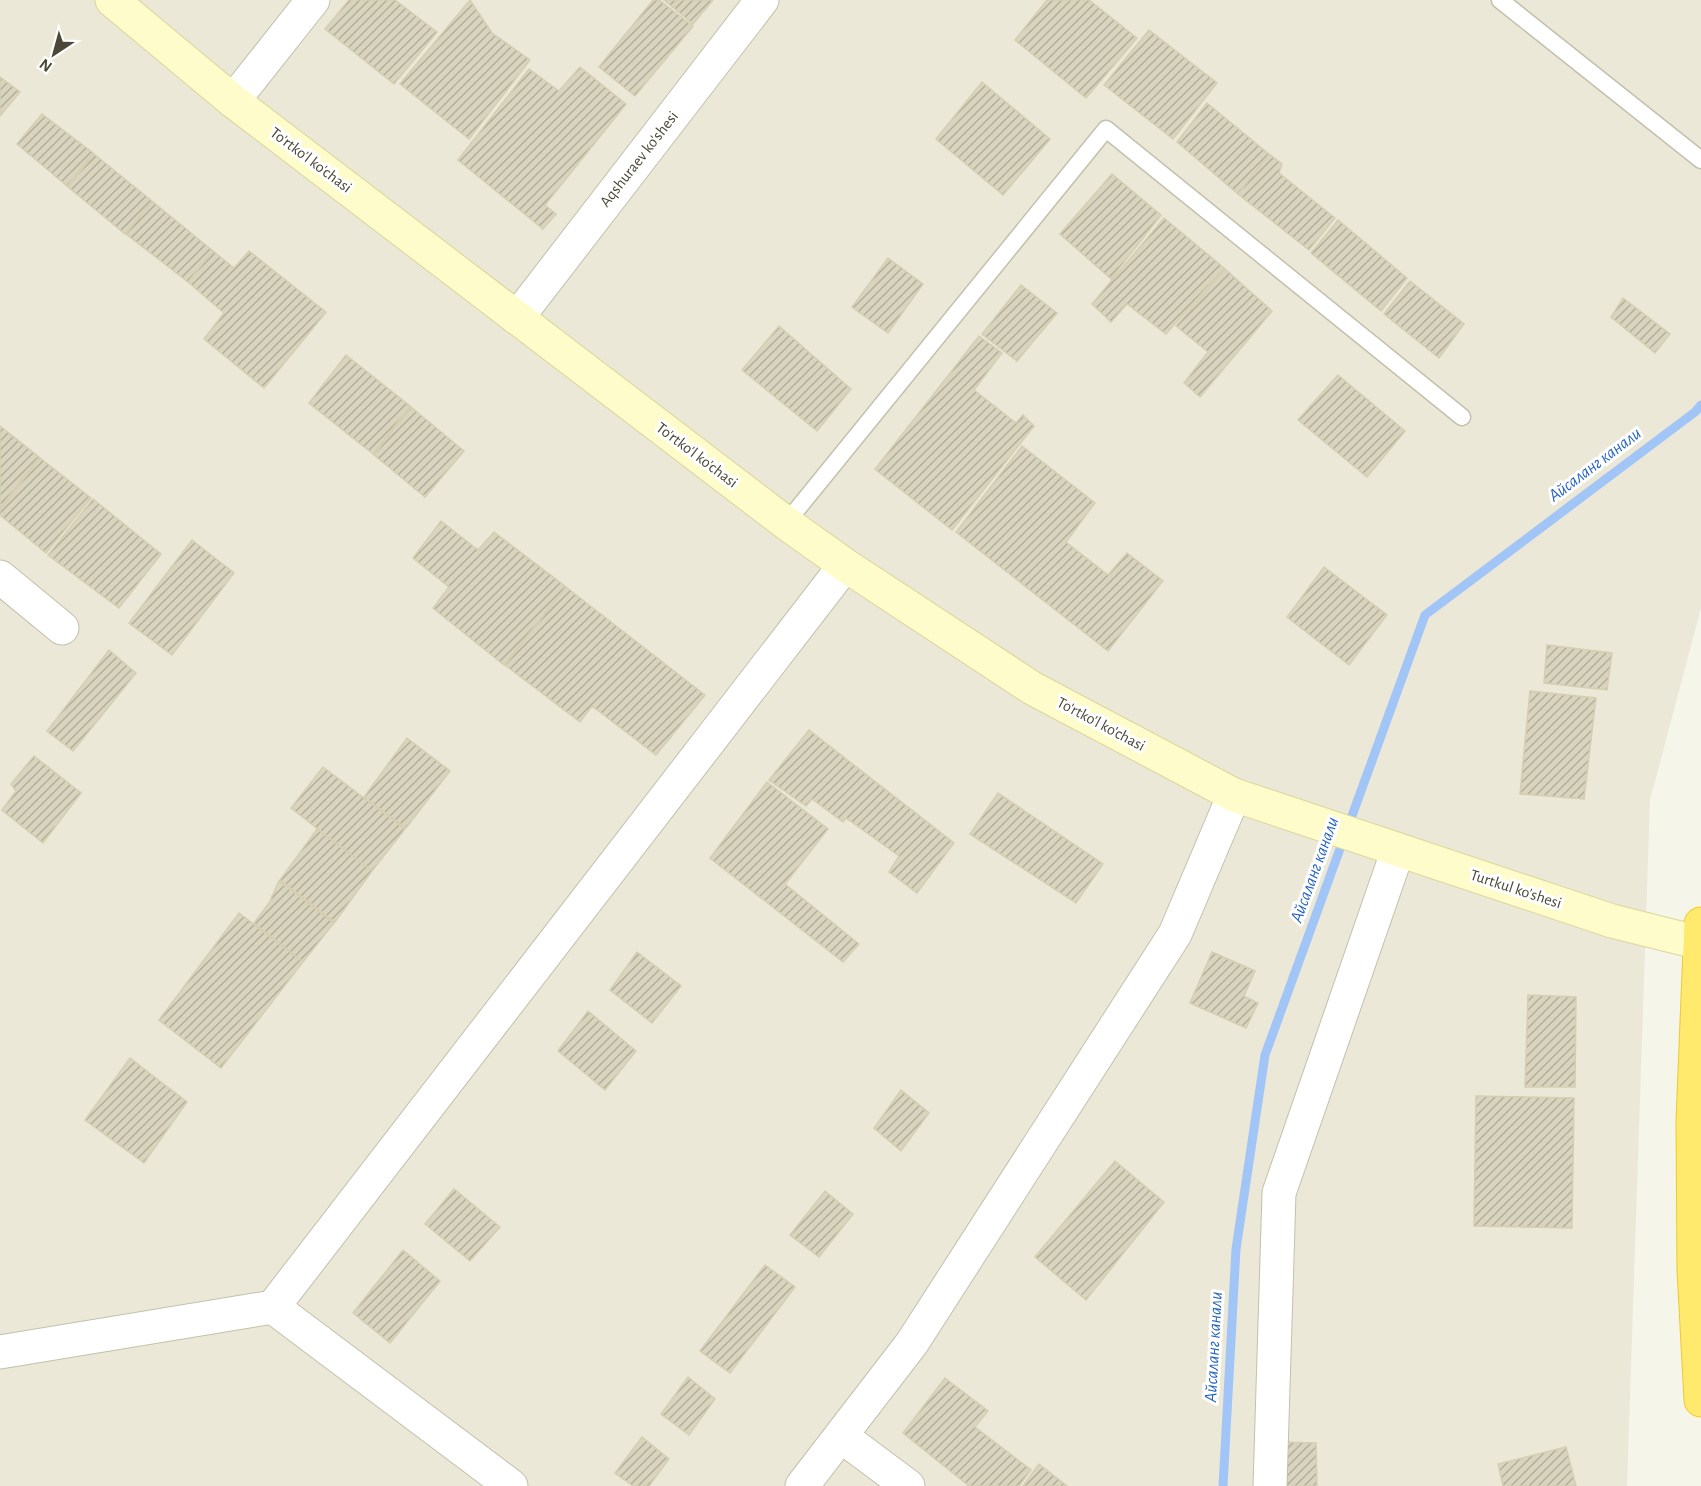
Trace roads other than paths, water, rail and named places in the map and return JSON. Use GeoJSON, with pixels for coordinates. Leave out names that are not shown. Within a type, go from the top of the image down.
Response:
{"type":"FeatureCollection","features":[{"type":"Feature","properties":{"kind":"highway"},"geometry":{"type":"LineString","coordinates":[[1700,933],[1693,1132],[1694,1270],[1701,1400]]}},
{"type":"Feature","properties":{"kind":"street","name":"To'rtko'l ko'chasi"},"geometry":{"type":"LineString","coordinates":[[112,0],[233,101],[786,523],[845,565],[1032,688],[1234,795],[1346,833]]}},
{"type":"Feature","properties":{"kind":"street"},"geometry":{"type":"LineString","coordinates":[[233,101],[313,0]]}},
{"type":"Feature","properties":{"kind":"street","name":"Aqshuraev ko'shesi"},"geometry":{"type":"LineString","coordinates":[[517,318],[762,0]]}},
{"type":"Feature","properties":{"kind":"street"},"geometry":{"type":"LineString","coordinates":[[0,1352],[273,1307],[845,565]]}},
{"type":"Feature","properties":{"kind":"street"},"geometry":{"type":"LineString","coordinates":[[0,578],[62,628]]}},
{"type":"Feature","properties":{"kind":"street"},"geometry":{"type":"LineString","coordinates":[[802,1486],[912,1342],[1175,934],[1234,795]]}},
{"type":"Feature","properties":{"kind":"street","name":"Turtkul ko'shesi"},"geometry":{"type":"LineString","coordinates":[[1346,833],[1612,921],[1700,933]]}},
{"type":"Feature","properties":{"kind":"street"},"geometry":{"type":"LineString","coordinates":[[1270,1486],[1279,1192],[1398,850]]}},
{"type":"Feature","properties":{"kind":"street"},"geometry":{"type":"LineString","coordinates":[[273,1307],[511,1486]]}},
{"type":"Feature","properties":{"kind":"street"},"geometry":{"type":"LineString","coordinates":[[841,1436],[909,1486]]}},
{"type":"Feature","properties":{"kind":"lane"},"geometry":{"type":"LineString","coordinates":[[1500,0],[1701,160]]}},
{"type":"Feature","properties":{"kind":"lane"},"geometry":{"type":"LineString","coordinates":[[786,523],[1106,129],[1462,417]]}},
{"type":"Feature","properties":{"kind":"waterway","name":"Айсаланг канали"},"geometry":{"type":"LineString","coordinates":[[1223,1486],[1236,1249],[1265,1055],[1425,615],[1695,412],[1701,405]]}}]}
